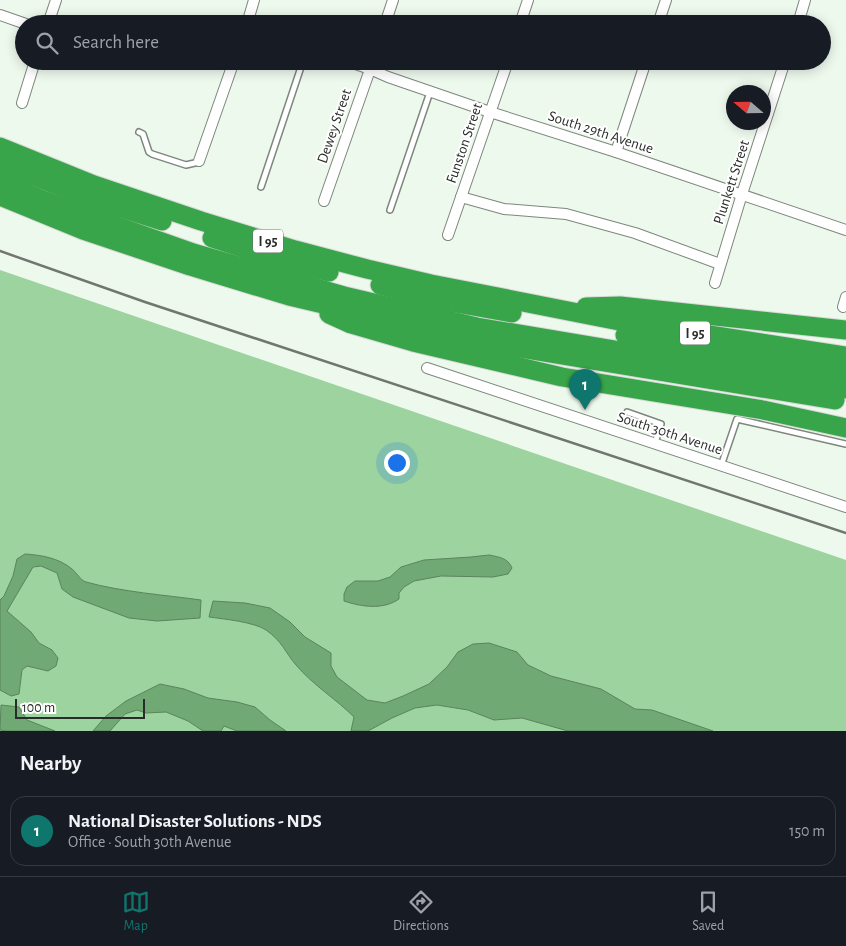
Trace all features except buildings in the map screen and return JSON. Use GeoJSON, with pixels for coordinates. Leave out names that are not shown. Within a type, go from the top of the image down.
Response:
{"type":"FeatureCollection","features":[{"type":"Feature","properties":{"kind":"highway","name":"I 95"},"geometry":{"type":"LineString","coordinates":[[0,147],[94,185],[201,221],[367,269],[431,284],[619,321],[846,356]]}},
{"type":"Feature","properties":{"kind":"highway"},"geometry":{"type":"LineString","coordinates":[[0,163],[93,199],[275,258],[439,300],[646,338],[846,371]]}},
{"type":"Feature","properties":{"kind":"highway"},"geometry":{"type":"LineString","coordinates":[[0,182],[43,200],[193,253],[344,296],[477,327],[846,389]]}},
{"type":"Feature","properties":{"kind":"highway"},"geometry":{"type":"LineString","coordinates":[[0,196],[92,233],[190,266],[289,296],[422,328],[513,347],[846,402]]}},
{"type":"Feature","properties":{"kind":"highway"},"geometry":{"type":"LineString","coordinates":[[289,296],[351,324],[470,356],[562,377],[762,410],[846,428]]}},
{"type":"Feature","properties":{"kind":"highway"},"geometry":{"type":"LineString","coordinates":[[544,307],[620,306],[846,330]]}},
{"type":"Feature","properties":{"kind":"street"},"geometry":{"type":"LineString","coordinates":[[51,15],[56,0]]}},
{"type":"Feature","properties":{"kind":"street"},"geometry":{"type":"LineString","coordinates":[[249,15],[254,0]]}},
{"type":"Feature","properties":{"kind":"street"},"geometry":{"type":"LineString","coordinates":[[388,15],[393,0]]}},
{"type":"Feature","properties":{"kind":"street"},"geometry":{"type":"LineString","coordinates":[[523,15],[528,0]]}},
{"type":"Feature","properties":{"kind":"street"},"geometry":{"type":"LineString","coordinates":[[661,15],[666,0]]}},
{"type":"Feature","properties":{"kind":"street"},"geometry":{"type":"LineString","coordinates":[[801,15],[806,0]]}},
{"type":"Feature","properties":{"kind":"street"},"geometry":{"type":"LineString","coordinates":[[0,15],[15,20]]}},
{"type":"Feature","properties":{"kind":"street"},"geometry":{"type":"LineString","coordinates":[[22,103],[32,70]]}},
{"type":"Feature","properties":{"kind":"street"},"geometry":{"type":"LineString","coordinates":[[200,162],[231,70]]}},
{"type":"Feature","properties":{"kind":"street","name":"Dewey Street"},"geometry":{"type":"LineString","coordinates":[[324,201],[369,70]]}},
{"type":"Feature","properties":{"kind":"street","name":"South 29th Avenue"},"geometry":{"type":"LineString","coordinates":[[378,70],[388,77],[430,92],[616,152],[846,230]]}},
{"type":"Feature","properties":{"kind":"street","name":"Funston Street"},"geometry":{"type":"LineString","coordinates":[[448,235],[505,70]]}},
{"type":"Feature","properties":{"kind":"street"},"geometry":{"type":"LineString","coordinates":[[616,152],[643,70]]}},
{"type":"Feature","properties":{"kind":"street","name":"Plunkett Street"},"geometry":{"type":"LineString","coordinates":[[715,283],[782,70]]}},
{"type":"Feature","properties":{"kind":"street"},"geometry":{"type":"LineString","coordinates":[[461,197],[504,209],[566,214],[635,233],[720,264]]}},
{"type":"Feature","properties":{"kind":"street","name":"South 30th Avenue"},"geometry":{"type":"LineString","coordinates":[[427,368],[846,507]]}},
{"type":"Feature","properties":{"kind":"lane"},"geometry":{"type":"LineString","coordinates":[[261,187],[300,70]]}},
{"type":"Feature","properties":{"kind":"lane"},"geometry":{"type":"LineString","coordinates":[[390,210],[430,92]]}},
{"type":"Feature","properties":{"kind":"lane"},"geometry":{"type":"LineString","coordinates":[[139,132],[143,134],[149,152],[152,154],[186,164],[200,162]]}},
{"type":"Feature","properties":{"kind":"lane"},"geometry":{"type":"LineString","coordinates":[[627,412],[662,424],[655,444]]}},
{"type":"Feature","properties":{"kind":"lane"},"geometry":{"type":"LineString","coordinates":[[721,466],[737,418],[846,444]]}},
{"type":"Feature","properties":{"kind":"shaded area"},"geometry":{"type":"Polygon","coordinates":[[[0,270],[846,560],[846,731],[0,731],[0,270]]]}},
{"type":"Feature","properties":{"kind":"shaded area"},"geometry":{"type":"Polygon","coordinates":[[[25,554],[43,556],[61,562],[86,582],[129,591],[201,600],[200,618],[157,621],[129,618],[73,597],[62,589],[57,573],[41,566],[33,567],[7,611],[31,632],[39,643],[52,650],[58,658],[56,666],[48,671],[27,666],[22,670],[19,694],[11,696],[0,690],[0,600],[4,596],[13,576],[17,559],[25,554]]]}},
{"type":"Feature","properties":{"kind":"shaded area"},"geometry":{"type":"Polygon","coordinates":[[[489,555],[503,558],[508,562],[512,568],[508,574],[493,577],[441,576],[414,581],[404,587],[399,593],[399,599],[386,605],[365,606],[344,601],[347,587],[355,581],[378,581],[390,577],[401,567],[424,560],[489,555]]]}},
{"type":"Feature","properties":{"kind":"shaded area"},"geometry":{"type":"Polygon","coordinates":[[[213,601],[245,603],[270,608],[290,622],[305,637],[331,653],[331,666],[337,677],[367,700],[385,703],[429,684],[447,667],[458,652],[473,644],[489,643],[517,652],[528,665],[551,676],[601,689],[635,709],[652,710],[713,731],[568,731],[522,718],[494,720],[468,710],[437,705],[415,708],[368,731],[351,731],[354,717],[303,672],[276,638],[261,627],[239,621],[209,617],[213,601]]]}},
{"type":"Feature","properties":{"kind":"shaded area"},"geometry":{"type":"Polygon","coordinates":[[[160,684],[184,689],[208,698],[237,702],[255,707],[286,731],[237,731],[224,726],[221,731],[203,731],[188,721],[166,712],[146,713],[137,710],[125,714],[110,731],[93,731],[106,716],[126,701],[160,684]]]}},
{"type":"Feature","properties":{"kind":"shaded area"},"geometry":{"type":"Polygon","coordinates":[[[1,705],[19,707],[27,720],[55,731],[0,730],[1,705]]]}},
{"type":"Feature","properties":{"kind":"railway"},"geometry":{"type":"LineString","coordinates":[[0,251],[145,302],[846,533]]}},
{"type":"Feature","properties":{"kind":"place","name":"National Disaster Solutions - NDS"},"geometry":{"type":"Point","coordinates":[585,410]}}]}
